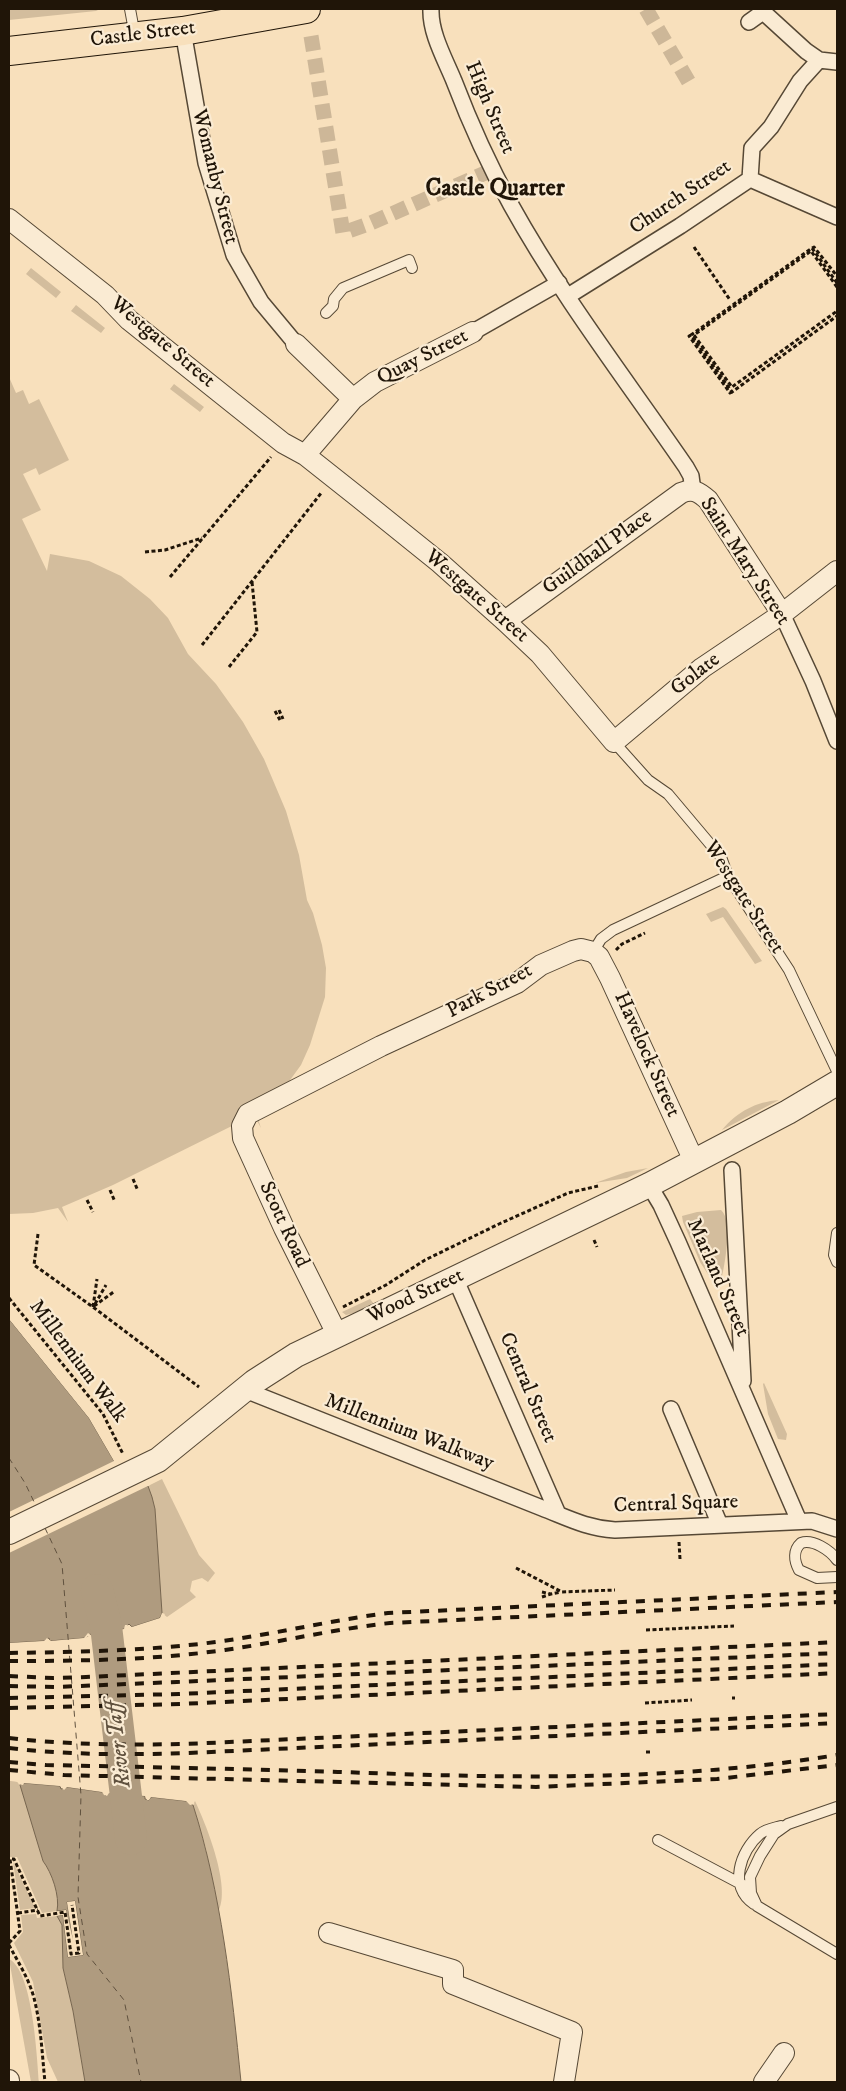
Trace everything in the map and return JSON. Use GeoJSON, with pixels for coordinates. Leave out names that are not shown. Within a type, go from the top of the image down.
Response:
{"type":"FeatureCollection","features":[{"type":"Feature","properties":{"kind":"main road","name":"Castle Street"},"geometry":{"type":"LineString","coordinates":[[9,51],[136,38],[306,9]]}},
{"type":"Feature","properties":{"kind":"street","name":"High Street"},"geometry":{"type":"LineString","coordinates":[[431,9],[432,22],[440,46],[483,151],[511,206],[563,290]]}},
{"type":"Feature","properties":{"kind":"street"},"geometry":{"type":"LineString","coordinates":[[749,22],[762,10],[790,38],[819,60],[837,62]]}},
{"type":"Feature","properties":{"kind":"street","name":"Womanby Street"},"geometry":{"type":"LineString","coordinates":[[183,31],[206,163],[234,255],[261,302],[353,399]]}},
{"type":"Feature","properties":{"kind":"street","name":"Church Street"},"geometry":{"type":"LineString","coordinates":[[563,290],[680,226],[750,178],[752,148],[771,127],[800,82],[819,60]]}},
{"type":"Feature","properties":{"kind":"street"},"geometry":{"type":"LineString","coordinates":[[750,178],[837,217]]}},
{"type":"Feature","properties":{"kind":"street","name":"Westgate Street"},"geometry":{"type":"LineString","coordinates":[[9,219],[105,295],[128,320],[283,443],[304,455],[440,564],[540,654],[614,742]]}},
{"type":"Feature","properties":{"kind":"street","name":"Quay Street"},"geometry":{"type":"LineString","coordinates":[[304,455],[353,399],[387,375],[563,290]]}},
{"type":"Feature","properties":{"kind":"street","name":"Saint Mary Street"},"geometry":{"type":"LineString","coordinates":[[563,290],[686,467],[693,482],[693,490],[708,500],[782,614],[813,681],[837,741]]}},
{"type":"Feature","properties":{"kind":"street","name":"Guildhall Place"},"geometry":{"type":"LineString","coordinates":[[505,621],[681,493],[693,490]]}},
{"type":"Feature","properties":{"kind":"street","name":"Golate"},"geometry":{"type":"LineString","coordinates":[[614,742],[702,668],[782,614],[837,571]]}},
{"type":"Feature","properties":{"kind":"street","name":"Park Street"},"geometry":{"type":"LineString","coordinates":[[248,1114],[381,1046],[516,983],[541,965],[573,951],[581,949],[593,952]]}},
{"type":"Feature","properties":{"kind":"street","name":"Havelock Street"},"geometry":{"type":"LineString","coordinates":[[593,952],[599,957],[610,978],[694,1161]]}},
{"type":"Feature","properties":{"kind":"street","name":"Wood Street"},"geometry":{"type":"LineString","coordinates":[[9,1532],[141,1469],[171,1450],[244,1390],[282,1364],[332,1325],[455,1278],[649,1185],[837,1083]]}},
{"type":"Feature","properties":{"kind":"street","name":"Scott Road"},"geometry":{"type":"LineString","coordinates":[[248,1114],[242,1126],[243,1138],[284,1228],[332,1325]]}},
{"type":"Feature","properties":{"kind":"street","name":"Marland Street"},"geometry":{"type":"LineString","coordinates":[[732,1170],[743,1391]]}},
{"type":"Feature","properties":{"kind":"street","name":"Marland Street"},"geometry":{"type":"LineString","coordinates":[[649,1185],[661,1205],[678,1242],[799,1521]]}},
{"type":"Feature","properties":{"kind":"street","name":"Central Street"},"geometry":{"type":"LineString","coordinates":[[455,1278],[558,1514]]}},
{"type":"Feature","properties":{"kind":"street","name":"Millennium Walkway"},"geometry":{"type":"LineString","coordinates":[[244,1390],[558,1514]]}},
{"type":"Feature","properties":{"kind":"street"},"geometry":{"type":"LineString","coordinates":[[671,1409],[720,1525]]}},
{"type":"Feature","properties":{"kind":"street","name":"Central Square"},"geometry":{"type":"LineString","coordinates":[[558,1514],[573,1522],[595,1528],[615,1530],[812,1520],[837,1529]]}},
{"type":"Feature","properties":{"kind":"street"},"geometry":{"type":"LineString","coordinates":[[329,1933],[453,1970],[453,1984],[572,2032],[564,2082]]}},
{"type":"Feature","properties":{"kind":"street"},"geometry":{"type":"LineString","coordinates":[[764,2082],[784,2053]]}},
{"type":"Feature","properties":{"kind":"lane"},"geometry":{"type":"LineString","coordinates":[[130,9],[136,38]]}},
{"type":"Feature","properties":{"kind":"lane"},"geometry":{"type":"LineString","coordinates":[[326,313],[333,306],[334,299],[343,288],[409,260],[412,268]]}},
{"type":"Feature","properties":{"kind":"lane","name":"Westgate Street"},"geometry":{"type":"LineString","coordinates":[[614,742],[648,780],[668,794],[721,857],[728,876],[789,970],[837,1071]]}},
{"type":"Feature","properties":{"kind":"lane"},"geometry":{"type":"LineString","coordinates":[[593,952],[601,939],[612,930],[728,876]]}},
{"type":"Feature","properties":{"kind":"lane"},"geometry":{"type":"LineString","coordinates":[[837,1233],[834,1255],[837,1262]]}},
{"type":"Feature","properties":{"kind":"lane"},"geometry":{"type":"LineString","coordinates":[[837,1560],[829,1551],[808,1541],[801,1543],[795,1552],[799,1570],[817,1578],[837,1577]]}},
{"type":"Feature","properties":{"kind":"lane"},"geometry":{"type":"LineString","coordinates":[[837,1807],[760,1833],[753,1841],[740,1865],[740,1883],[744,1896],[757,1906],[837,1954]]}},
{"type":"Feature","properties":{"kind":"lane"},"geometry":{"type":"LineString","coordinates":[[757,1906],[750,1889],[750,1877],[760,1856],[774,1834],[788,1824]]}},
{"type":"Feature","properties":{"kind":"lane"},"geometry":{"type":"LineString","coordinates":[[658,1840],[750,1889]]}},
{"type":"Feature","properties":{"kind":"path"},"geometry":{"type":"LineString","coordinates":[[694,247],[730,300]]}},
{"type":"Feature","properties":{"kind":"path"},"geometry":{"type":"LineString","coordinates":[[812,248],[814,247],[837,276]]}},
{"type":"Feature","properties":{"kind":"path"},"geometry":{"type":"LineString","coordinates":[[812,248],[837,283]]}},
{"type":"Feature","properties":{"kind":"path"},"geometry":{"type":"LineString","coordinates":[[812,248],[691,335],[732,392],[837,316]]}},
{"type":"Feature","properties":{"kind":"path"},"geometry":{"type":"LineString","coordinates":[[837,287],[811,251],[694,335],[732,387],[837,311]]}},
{"type":"Feature","properties":{"kind":"path"},"geometry":{"type":"LineString","coordinates":[[170,577],[272,456]]}},
{"type":"Feature","properties":{"kind":"path"},"geometry":{"type":"LineString","coordinates":[[202,645],[320,495]]}},
{"type":"Feature","properties":{"kind":"path"},"geometry":{"type":"LineString","coordinates":[[145,552],[164,550],[204,538]]}},
{"type":"Feature","properties":{"kind":"path"},"geometry":{"type":"LineString","coordinates":[[229,667],[256,632],[252,581]]}},
{"type":"Feature","properties":{"kind":"path"},"geometry":{"type":"LineString","coordinates":[[277,710],[281,720]]}},
{"type":"Feature","properties":{"kind":"path"},"geometry":{"type":"LineString","coordinates":[[615,953],[622,944],[652,929]]}},
{"type":"Feature","properties":{"kind":"path"},"geometry":{"type":"LineString","coordinates":[[132,1179],[138,1191]]}},
{"type":"Feature","properties":{"kind":"path"},"geometry":{"type":"LineString","coordinates":[[332,1325],[386,1285],[425,1260],[568,1193],[599,1186]]}},
{"type":"Feature","properties":{"kind":"path"},"geometry":{"type":"LineString","coordinates":[[110,1190],[115,1202]]}},
{"type":"Feature","properties":{"kind":"path"},"geometry":{"type":"LineString","coordinates":[[87,1200],[93,1212]]}},
{"type":"Feature","properties":{"kind":"path"},"geometry":{"type":"LineString","coordinates":[[38,1234],[34,1265],[199,1387]]}},
{"type":"Feature","properties":{"kind":"path"},"geometry":{"type":"LineString","coordinates":[[594,1240],[598,1247]]}},
{"type":"Feature","properties":{"kind":"path"},"geometry":{"type":"LineString","coordinates":[[93,1307],[97,1278]]}},
{"type":"Feature","properties":{"kind":"path"},"geometry":{"type":"LineString","coordinates":[[93,1307],[106,1284]]}},
{"type":"Feature","properties":{"kind":"path"},"geometry":{"type":"LineString","coordinates":[[93,1307],[115,1290]]}},
{"type":"Feature","properties":{"kind":"path","name":"Millennium Walk"},"geometry":{"type":"LineString","coordinates":[[9,1298],[103,1414],[141,1469]]}},
{"type":"Feature","properties":{"kind":"path"},"geometry":{"type":"LineString","coordinates":[[516,1568],[562,1592]]}},
{"type":"Feature","properties":{"kind":"path"},"geometry":{"type":"LineString","coordinates":[[542,1597],[562,1592],[615,1590]]}},
{"type":"Feature","properties":{"kind":"path"},"geometry":{"type":"LineString","coordinates":[[542,1592],[551,1594]]}},
{"type":"Feature","properties":{"kind":"path"},"geometry":{"type":"LineString","coordinates":[[646,1630],[734,1626]]}},
{"type":"Feature","properties":{"kind":"path"},"geometry":{"type":"LineString","coordinates":[[645,1703],[692,1700]]}},
{"type":"Feature","properties":{"kind":"path"},"geometry":{"type":"LineString","coordinates":[[646,1752],[652,1752]]}},
{"type":"Feature","properties":{"kind":"path"},"geometry":{"type":"LineString","coordinates":[[44,2082],[34,1996],[9,1944],[20,1931],[10,1859],[14,1859],[40,1916],[65,1912],[71,1954],[79,1953],[72,1905]]}},
{"type":"Feature","properties":{"kind":"path"},"geometry":{"type":"LineString","coordinates":[[18,1913],[38,1910]]}},
{"type":"Feature","properties":{"kind":"shaded area"},"geometry":{"type":"Polygon","coordinates":[[[9,9],[100,9],[96,11],[9,20],[9,9]]]}},
{"type":"Feature","properties":{"kind":"shaded area"},"geometry":{"type":"Polygon","coordinates":[[[31,268],[61,292],[56,298],[26,274],[31,268]]]}},
{"type":"Feature","properties":{"kind":"shaded area"},"geometry":{"type":"Polygon","coordinates":[[[76,305],[105,328],[101,333],[71,311],[76,305]]]}},
{"type":"Feature","properties":{"kind":"shaded area"},"geometry":{"type":"Polygon","coordinates":[[[9,377],[16,393],[23,390],[29,404],[39,399],[69,460],[39,475],[36,468],[23,474],[41,510],[22,519],[47,571],[50,554],[89,561],[121,576],[150,599],[168,618],[188,654],[216,684],[243,722],[264,759],[286,811],[299,855],[307,900],[313,913],[322,945],[326,968],[325,997],[310,1045],[301,1065],[285,1087],[256,1113],[261,1128],[254,1115],[113,1185],[62,1207],[68,1222],[58,1208],[33,1213],[9,1214],[9,377]]]}},
{"type":"Feature","properties":{"kind":"shaded area"},"geometry":{"type":"Polygon","coordinates":[[[174,384],[204,407],[200,412],[170,389],[174,384]]]}},
{"type":"Feature","properties":{"kind":"shaded area"},"geometry":{"type":"Polygon","coordinates":[[[723,907],[762,961],[755,964],[723,917],[711,922],[706,914],[723,907]]]}},
{"type":"Feature","properties":{"kind":"shaded area"},"geometry":{"type":"Polygon","coordinates":[[[779,1100],[722,1130],[734,1118],[755,1105],[779,1100]]]}},
{"type":"Feature","properties":{"kind":"shaded area"},"geometry":{"type":"Polygon","coordinates":[[[648,1168],[627,1178],[595,1183],[626,1172],[648,1168]]]}},
{"type":"Feature","properties":{"kind":"shaded area"},"geometry":{"type":"Polygon","coordinates":[[[721,1210],[725,1216],[728,1234],[721,1282],[715,1285],[700,1262],[682,1216],[697,1212],[721,1210]]]}},
{"type":"Feature","properties":{"kind":"shaded area"},"geometry":{"type":"Polygon","coordinates":[[[370,1299],[374,1304],[346,1315],[342,1312],[370,1299]]]}},
{"type":"Feature","properties":{"kind":"shaded area"},"geometry":{"type":"Polygon","coordinates":[[[9,1319],[89,1418],[114,1461],[116,1460],[148,1486],[155,1509],[162,1613],[160,1618],[132,1627],[129,1624],[124,1629],[91,1636],[91,1634],[85,1638],[50,1641],[49,1638],[44,1641],[9,1643],[9,1319]]]}},
{"type":"Feature","properties":{"kind":"shaded area"},"geometry":{"type":"Polygon","coordinates":[[[764,1383],[787,1434],[786,1440],[778,1439],[768,1414],[764,1383]]]}},
{"type":"Feature","properties":{"kind":"shaded area"},"geometry":{"type":"Polygon","coordinates":[[[162,1479],[199,1555],[215,1573],[208,1582],[202,1578],[192,1581],[190,1591],[196,1597],[167,1617],[162,1613],[161,1607],[155,1509],[148,1486],[162,1479]]]}},
{"type":"Feature","properties":{"kind":"shaded area"},"geometry":{"type":"Polygon","coordinates":[[[9,1781],[17,1782],[24,1794],[43,1861],[55,1885],[57,1911],[42,1913],[17,1857],[9,1857],[9,1781]]]}},
{"type":"Feature","properties":{"kind":"shaded area"},"geometry":{"type":"Polygon","coordinates":[[[24,1783],[60,1786],[61,1789],[67,1787],[102,1792],[106,1796],[108,1792],[145,1796],[145,1799],[149,1800],[151,1797],[186,1801],[193,1805],[203,1838],[218,1907],[234,2013],[241,2082],[85,2082],[73,2011],[63,1968],[62,1925],[57,1916],[63,1915],[68,1957],[83,1955],[75,1901],[67,1902],[73,1940],[71,1940],[66,1910],[57,1911],[58,1905],[54,1885],[43,1861],[20,1785],[24,1783]]]}},
{"type":"Feature","properties":{"kind":"shaded area"},"geometry":{"type":"Polygon","coordinates":[[[195,1801],[211,1840],[220,1872],[222,1888],[218,1912],[206,1849],[193,1805],[195,1801]]]}},
{"type":"Feature","properties":{"kind":"shaded area"},"geometry":{"type":"Polygon","coordinates":[[[13,1862],[35,1908],[20,1910],[13,1862]]]}},
{"type":"Feature","properties":{"kind":"shaded area"},"geometry":{"type":"Polygon","coordinates":[[[36,1914],[37,1918],[57,1916],[62,1925],[63,1968],[73,2011],[85,2082],[58,2082],[47,2058],[33,1982],[14,1943],[23,1932],[21,1915],[36,1914]]]}},
{"type":"Feature","properties":{"kind":"shaded area"},"geometry":{"type":"Polygon","coordinates":[[[9,1959],[17,1967],[24,1980],[29,1997],[35,2035],[39,2082],[31,2082],[9,1959]]]}},
{"type":"Feature","properties":{"kind":"pier"},"geometry":{"type":"Polygon","coordinates":[[[9,1316],[91,1417],[115,1457],[150,1485],[9,1553],[9,1512],[114,1461],[89,1418],[9,1319],[9,1316]]]}},
{"type":"Feature","properties":{"kind":"pier"},"geometry":{"type":"Polygon","coordinates":[[[162,1613],[165,1614],[161,1620],[133,1630],[128,1627],[125,1631],[101,1637],[91,1639],[88,1636],[85,1640],[50,1644],[47,1640],[44,1644],[9,1645],[9,1643],[44,1641],[47,1638],[51,1641],[84,1638],[88,1633],[92,1636],[100,1635],[124,1629],[125,1625],[132,1627],[160,1618],[162,1613]]]}},
{"type":"Feature","properties":{"kind":"pier"},"geometry":{"type":"Polygon","coordinates":[[[24,1780],[61,1784],[64,1787],[67,1785],[103,1789],[106,1793],[109,1790],[145,1794],[148,1798],[151,1795],[186,1799],[195,1804],[190,1805],[186,1801],[151,1797],[147,1800],[145,1796],[109,1793],[107,1796],[102,1792],[67,1787],[64,1790],[60,1786],[18,1784],[24,1780]]]}},
{"type":"Feature","properties":{"kind":"pier"},"geometry":{"type":"Polygon","coordinates":[[[75,1901],[83,1955],[68,1957],[63,1915],[55,1916],[54,1912],[66,1910],[73,1940],[67,1902],[75,1901]],[[70,1904],[76,1941],[68,1943],[70,1954],[80,1953],[73,1904],[70,1904]]]}},
{"type":"Feature","properties":{"kind":"waterway","name":"River Taff"},"geometry":{"type":"LineString","coordinates":[[97,1590],[106,1626],[131,1839]]}},
{"type":"Feature","properties":{"kind":"ferry route"},"geometry":{"type":"LineString","coordinates":[[9,1458],[25,1483],[36,1506]]}},
{"type":"Feature","properties":{"kind":"ferry route"},"geometry":{"type":"LineString","coordinates":[[45,1528],[62,1564],[81,1795],[78,1897],[87,1954],[124,2000],[141,2082]]}},
{"type":"Feature","properties":{"kind":"tunnel"},"geometry":{"type":"LineString","coordinates":[[646,9],[690,84]]}},
{"type":"Feature","properties":{"kind":"tunnel"},"geometry":{"type":"LineString","coordinates":[[311,36],[343,233],[371,223],[492,170]]}},
{"type":"Feature","properties":{"kind":"railway"},"geometry":{"type":"LineString","coordinates":[[9,1653],[128,1650],[199,1644],[388,1613],[837,1592]]}},
{"type":"Feature","properties":{"kind":"railway"},"geometry":{"type":"LineString","coordinates":[[9,1661],[63,1661],[171,1656],[246,1647],[390,1623],[837,1602]]}},
{"type":"Feature","properties":{"kind":"railway"},"geometry":{"type":"LineString","coordinates":[[9,1676],[86,1677],[837,1642]]}},
{"type":"Feature","properties":{"kind":"railway"},"geometry":{"type":"LineString","coordinates":[[9,1686],[55,1687],[837,1653]]}},
{"type":"Feature","properties":{"kind":"railway"},"geometry":{"type":"LineString","coordinates":[[9,1698],[179,1694],[837,1664]]}},
{"type":"Feature","properties":{"kind":"railway"},"geometry":{"type":"LineString","coordinates":[[9,1708],[180,1704],[837,1673]]}},
{"type":"Feature","properties":{"kind":"railway"},"geometry":{"type":"LineString","coordinates":[[9,1738],[98,1744],[186,1744],[837,1714]]}},
{"type":"Feature","properties":{"kind":"railway"},"geometry":{"type":"LineString","coordinates":[[9,1748],[99,1754],[188,1753],[837,1723]]}},
{"type":"Feature","properties":{"kind":"railway"},"geometry":{"type":"LineString","coordinates":[[9,1762],[46,1765],[465,1776],[589,1776],[714,1770],[837,1755]]}},
{"type":"Feature","properties":{"kind":"railway"},"geometry":{"type":"LineString","coordinates":[[9,1770],[64,1775],[536,1787],[717,1779],[837,1765]]}},
{"type":"Feature","properties":{"kind":"district","name":"Castle Quarter"},"geometry":{"type":"Point","coordinates":[495,190]}}]}
